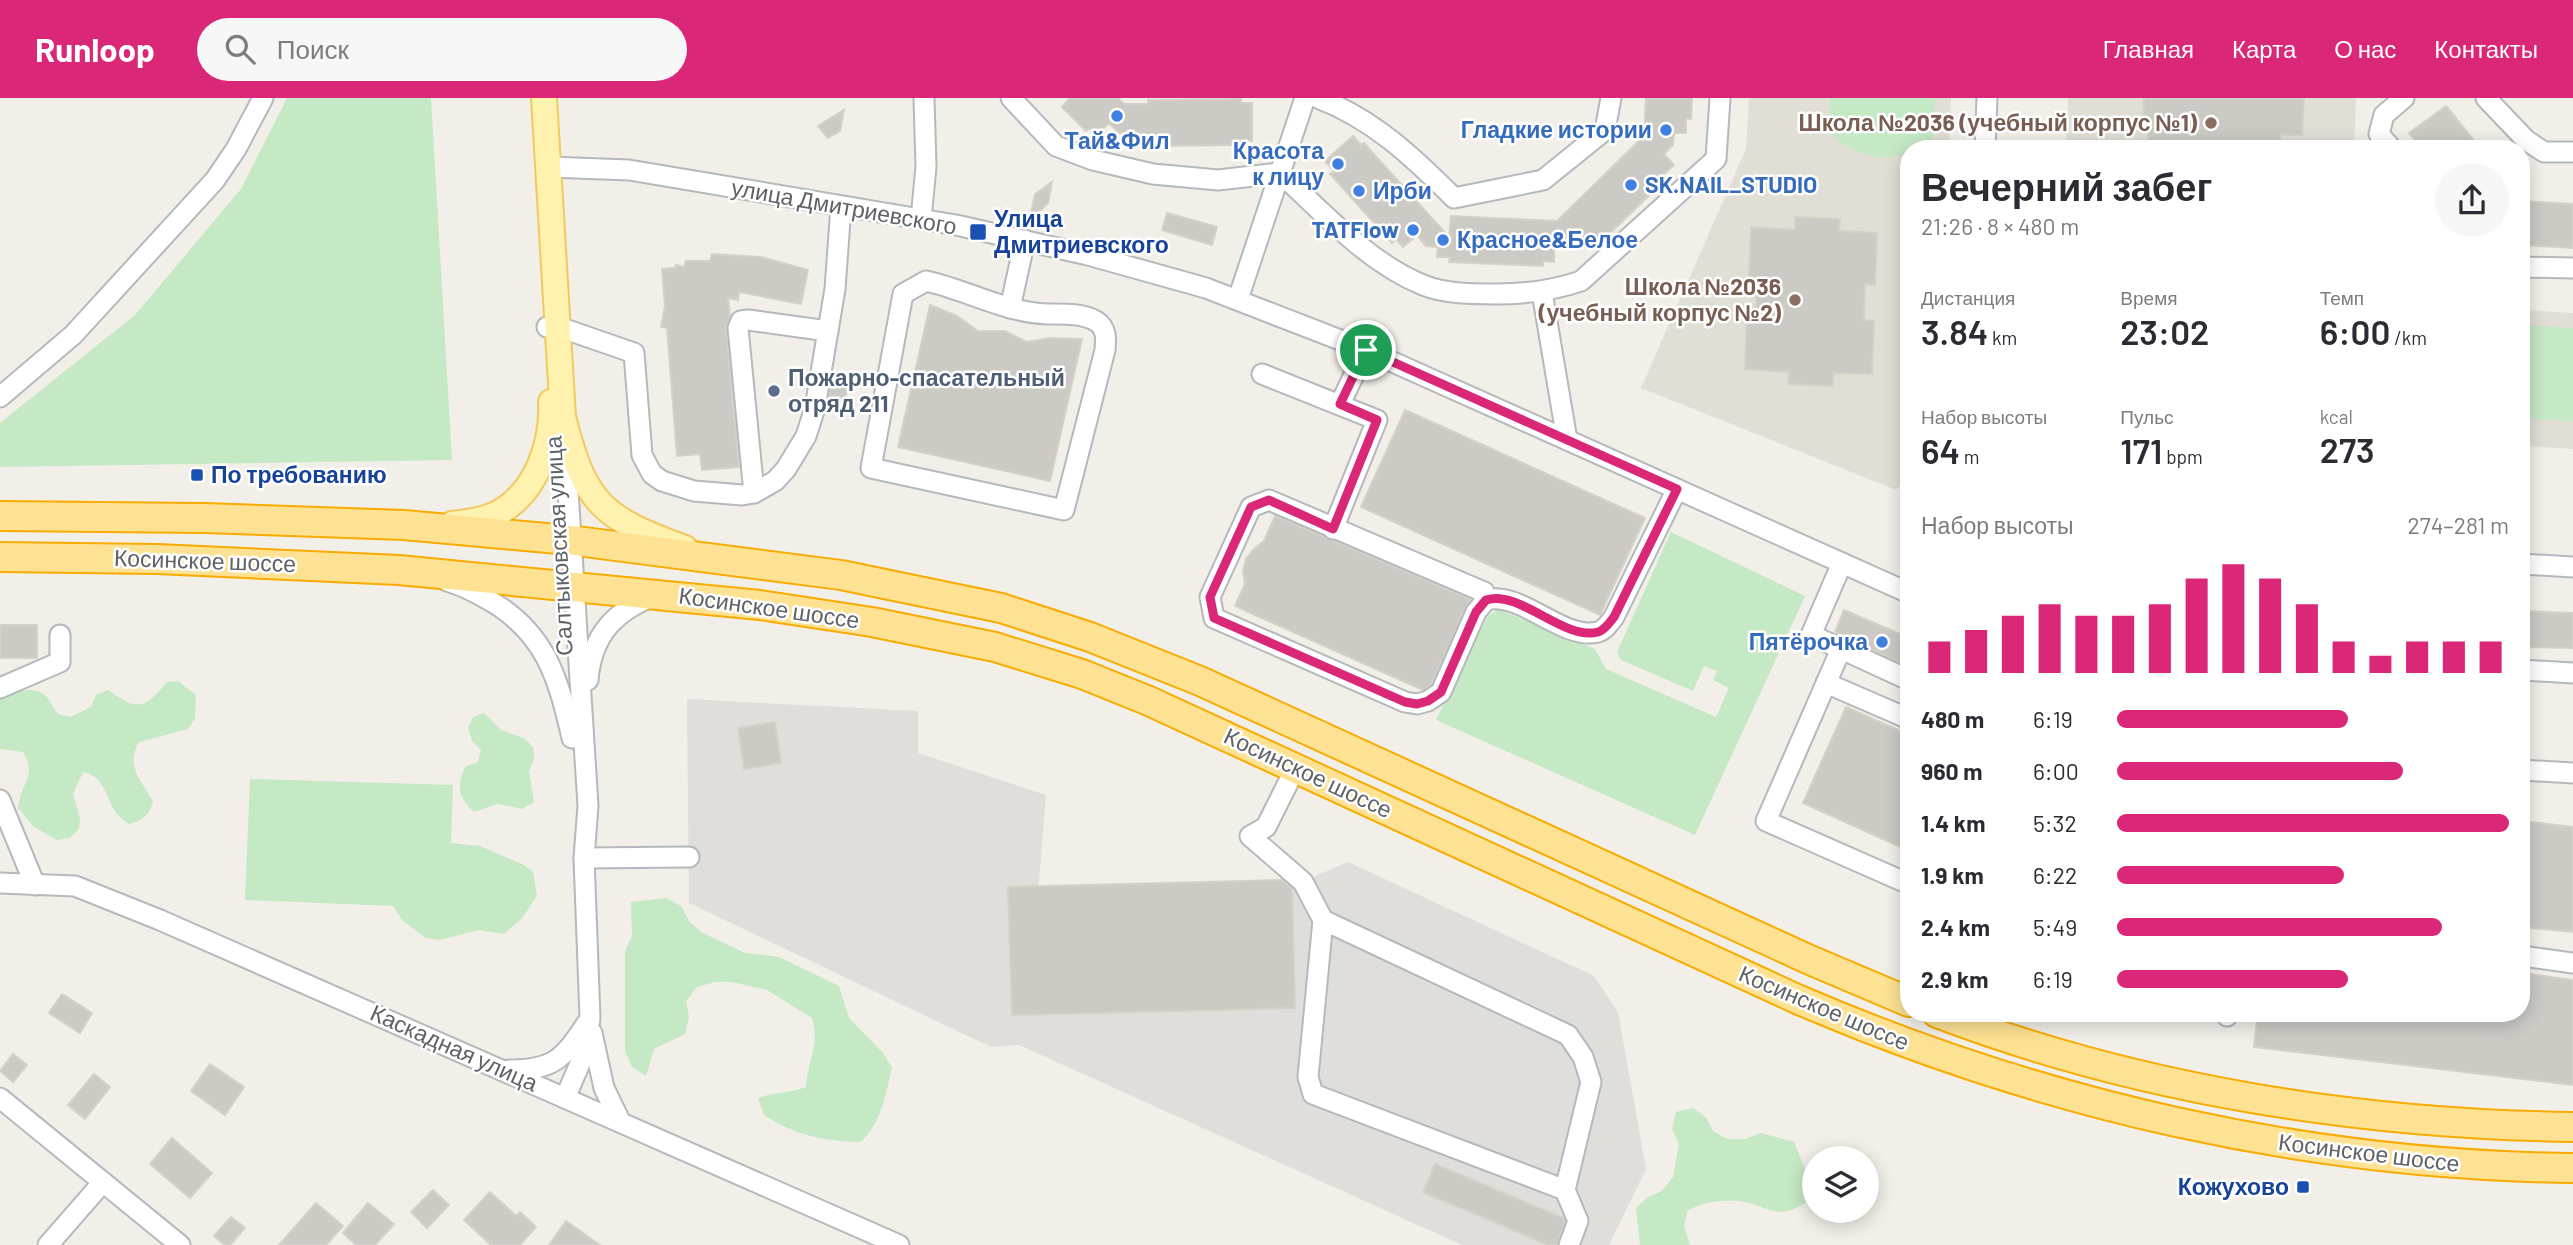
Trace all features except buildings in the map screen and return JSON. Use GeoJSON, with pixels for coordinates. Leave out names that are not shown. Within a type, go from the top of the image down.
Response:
{"type":"FeatureCollection","features":[{"type":"Feature","properties":{"kind":"highway","name":"Косинское шоссе"},"geometry":{"type":"LineString","coordinates":[[3,515],[404,525],[712,557],[841,575],[1001,608],[1090,636],[1200,681],[1786,949],[1900,998]]}},
{"type":"Feature","properties":{"kind":"highway","name":"Косинское шоссе"},"geometry":{"type":"LineString","coordinates":[[0,557],[157,559],[398,570],[566,584],[872,622],[1017,653],[1082,674],[1149,701],[1855,1024],[2020,1082],[2148,1117],[2320,1150],[2466,1165],[2573,1168]]}},
{"type":"Feature","properties":{"kind":"highway","name":"Косинское шоссе"},"geometry":{"type":"LineString","coordinates":[[1965,1022],[2077,1058],[2165,1080],[2265,1100],[2456,1123],[2573,1127]]}},
{"type":"Feature","properties":{"kind":"main road","name":"Салтыковская улица"},"geometry":{"type":"LineString","coordinates":[[544,98],[558,416]]}},
{"type":"Feature","properties":{"kind":"main road"},"geometry":{"type":"LineString","coordinates":[[404,525],[479,520],[500,512],[516,500],[535,473],[549,445],[558,416]]}},
{"type":"Feature","properties":{"kind":"main road"},"geometry":{"type":"LineString","coordinates":[[558,416],[575,463],[590,491],[607,511],[626,525],[712,557]]}},
{"type":"Feature","properties":{"kind":"street"},"geometry":{"type":"LineString","coordinates":[[0,397],[73,335],[215,180],[236,149],[263,98]]}},
{"type":"Feature","properties":{"kind":"street"},"geometry":{"type":"LineString","coordinates":[[921,219],[926,167],[924,98]]}},
{"type":"Feature","properties":{"kind":"street"},"geometry":{"type":"LineString","coordinates":[[1011,98],[1056,146],[1093,160],[1153,174],[1218,180],[1280,173],[1364,250],[1385,265],[1423,285],[1477,294],[1542,292],[1581,281],[1716,159],[1720,98]]}},
{"type":"Feature","properties":{"kind":"street"},"geometry":{"type":"LineString","coordinates":[[1238,299],[1305,98]]}},
{"type":"Feature","properties":{"kind":"street"},"geometry":{"type":"LineString","coordinates":[[1318,98],[1345,108],[1389,137],[1454,198],[1543,180],[1605,130],[1611,98]]}},
{"type":"Feature","properties":{"kind":"street"},"geometry":{"type":"LineString","coordinates":[[1985,140],[1987,98]]}},
{"type":"Feature","properties":{"kind":"street"},"geometry":{"type":"LineString","coordinates":[[2384,140],[2379,134],[2384,115],[2404,98]]}},
{"type":"Feature","properties":{"kind":"street"},"geometry":{"type":"LineString","coordinates":[[2486,98],[2526,140]]}},
{"type":"Feature","properties":{"kind":"street"},"geometry":{"type":"LineString","coordinates":[[2530,143],[2544,152],[2573,152]]}},
{"type":"Feature","properties":{"kind":"street","name":"улица Дмитриевского"},"geometry":{"type":"LineString","coordinates":[[549,167],[629,170],[921,219],[1025,240],[1152,272],[1238,299],[1366,350],[1900,589]]}},
{"type":"Feature","properties":{"kind":"street"},"geometry":{"type":"LineString","coordinates":[[553,327],[634,353],[642,455],[652,474],[662,481],[694,491],[742,495],[754,493],[775,481],[786,470],[806,436],[815,408],[835,289],[841,206]]}},
{"type":"Feature","properties":{"kind":"street"},"geometry":{"type":"LineString","coordinates":[[1010,308],[1025,240]]}},
{"type":"Feature","properties":{"kind":"street"},"geometry":{"type":"LineString","coordinates":[[2530,267],[2573,268]]}},
{"type":"Feature","properties":{"kind":"street"},"geometry":{"type":"LineString","coordinates":[[926,281],[1010,308],[1085,317],[1095,320],[1105,333],[1105,350],[1064,510],[871,468],[903,294],[926,281]]}},
{"type":"Feature","properties":{"kind":"street"},"geometry":{"type":"LineString","coordinates":[[1542,292],[1567,440]]}},
{"type":"Feature","properties":{"kind":"street"},"geometry":{"type":"LineString","coordinates":[[754,493],[738,328],[741,321],[828,331]]}},
{"type":"Feature","properties":{"kind":"street"},"geometry":{"type":"LineString","coordinates":[[1340,404],[1366,350]]}},
{"type":"Feature","properties":{"kind":"street"},"geometry":{"type":"LineString","coordinates":[[1262,374],[1377,420],[1333,529]]}},
{"type":"Feature","properties":{"kind":"street","name":"Салтыковская улица"},"geometry":{"type":"LineString","coordinates":[[558,416],[566,584],[578,737],[588,806],[584,858],[590,1018],[585,1052],[565,1098]]}},
{"type":"Feature","properties":{"kind":"street"},"geometry":{"type":"LineString","coordinates":[[1486,600],[1484,592],[1269,500],[1251,507],[1210,597],[1214,618],[1326,670],[1405,702],[1417,704],[1428,701],[1441,692],[1476,612],[1486,600],[1502,599],[1589,633],[1604,629],[1614,617],[1677,489]]}},
{"type":"Feature","properties":{"kind":"street"},"geometry":{"type":"LineString","coordinates":[[1842,563],[1811,635],[1900,676]]}},
{"type":"Feature","properties":{"kind":"street"},"geometry":{"type":"LineString","coordinates":[[2530,564],[2573,567]]}},
{"type":"Feature","properties":{"kind":"street"},"geometry":{"type":"LineString","coordinates":[[398,570],[454,583],[505,609],[522,623],[542,648],[561,689],[578,737]]}},
{"type":"Feature","properties":{"kind":"street"},"geometry":{"type":"LineString","coordinates":[[578,737],[590,660],[597,640],[607,625],[622,614],[662,594]]}},
{"type":"Feature","properties":{"kind":"street"},"geometry":{"type":"LineString","coordinates":[[0,688],[60,662],[60,635]]}},
{"type":"Feature","properties":{"kind":"street"},"geometry":{"type":"LineString","coordinates":[[1841,649],[1766,821],[1900,880]]}},
{"type":"Feature","properties":{"kind":"street"},"geometry":{"type":"LineString","coordinates":[[2530,670],[2573,673]]}},
{"type":"Feature","properties":{"kind":"street"},"geometry":{"type":"LineString","coordinates":[[1826,683],[1900,715]]}},
{"type":"Feature","properties":{"kind":"street"},"geometry":{"type":"LineString","coordinates":[[1296,767],[1266,827],[1251,836],[1303,882],[1323,920],[1308,1077],[1313,1094],[1565,1190]]}},
{"type":"Feature","properties":{"kind":"street"},"geometry":{"type":"LineString","coordinates":[[2530,770],[2573,773]]}},
{"type":"Feature","properties":{"kind":"street"},"geometry":{"type":"LineString","coordinates":[[0,800],[34,885]]}},
{"type":"Feature","properties":{"kind":"street"},"geometry":{"type":"LineString","coordinates":[[584,858],[689,857]]}},
{"type":"Feature","properties":{"kind":"street","name":"Каскадная улица"},"geometry":{"type":"LineString","coordinates":[[2,886],[75,886],[504,1070],[899,1245]]}},
{"type":"Feature","properties":{"kind":"street"},"geometry":{"type":"LineString","coordinates":[[1323,920],[1568,1035],[1583,1057],[1591,1082],[1565,1190],[1578,1221],[1569,1245]]}},
{"type":"Feature","properties":{"kind":"street"},"geometry":{"type":"LineString","coordinates":[[2530,957],[2573,963]]}},
{"type":"Feature","properties":{"kind":"street"},"geometry":{"type":"LineString","coordinates":[[504,1070],[531,1070],[551,1065],[566,1055],[590,1018]]}},
{"type":"Feature","properties":{"kind":"street"},"geometry":{"type":"LineString","coordinates":[[590,1018],[599,1071],[609,1102],[620,1121]]}},
{"type":"Feature","properties":{"kind":"street"},"geometry":{"type":"LineString","coordinates":[[0,1098],[180,1245]]}},
{"type":"Feature","properties":{"kind":"street"},"geometry":{"type":"LineString","coordinates":[[48,1245],[103,1182]]}},
{"type":"Feature","properties":{"kind":"shaded area","name":"Школа №2036 (учебный корпус №2)"},"geometry":{"type":"Polygon","coordinates":[[[1749,98],[1951,98],[1949,140],[1900,140],[1900,486],[1896,490],[1641,388],[1746,149],[1749,98]]]}},
{"type":"Feature","properties":{"kind":"shaded area","name":"Школа №2036 (учебный корпус №1)"},"geometry":{"type":"Polygon","coordinates":[[[2068,98],[2356,98],[2354,140],[2066,140],[2068,98]]]}},
{"type":"Feature","properties":{"kind":"shaded area"},"geometry":{"type":"Polygon","coordinates":[[[2530,310],[2573,313],[2573,449],[2530,446],[2530,310]]]}},
{"type":"Feature","properties":{"kind":"shaded area"},"geometry":{"type":"Polygon","coordinates":[[[687,699],[918,711],[918,753],[1046,795],[1038,893],[1290,887],[1348,862],[1594,976],[1618,1012],[1646,1169],[1609,1245],[1462,1245],[1019,1045],[991,1047],[689,903],[687,699]]]}},
{"type":"Feature","properties":{"kind":"green space"},"geometry":{"type":"Polygon","coordinates":[[[287,98],[431,98],[452,460],[0,467],[0,423],[135,315],[241,189],[287,98]]]}},
{"type":"Feature","properties":{"kind":"green space"},"geometry":{"type":"Polygon","coordinates":[[[1830,98],[1935,98],[1932,139],[1900,140],[1900,155],[1876,157],[1856,151],[1829,132],[1830,98]]]}},
{"type":"Feature","properties":{"kind":"green space"},"geometry":{"type":"Polygon","coordinates":[[[2530,325],[2573,328],[2573,421],[2530,418],[2530,325]]]}},
{"type":"Feature","properties":{"kind":"green space"},"geometry":{"type":"Polygon","coordinates":[[[1671,532],[1805,596],[1695,835],[1436,720],[1487,617],[1498,609],[1595,649],[1606,669],[1716,717],[1729,688],[1713,680],[1717,671],[1704,666],[1693,691],[1621,660],[1617,652],[1671,532]]]}},
{"type":"Feature","properties":{"kind":"green space"},"geometry":{"type":"Polygon","coordinates":[[[178,681],[196,695],[195,719],[188,729],[139,742],[135,750],[134,766],[153,801],[145,816],[129,824],[115,811],[99,781],[83,772],[73,794],[80,818],[79,829],[70,838],[57,840],[34,827],[18,808],[29,773],[27,760],[23,752],[0,749],[0,697],[22,691],[40,692],[47,697],[58,714],[70,717],[91,707],[96,695],[108,690],[126,702],[140,704],[152,698],[167,682],[178,681]]]}},
{"type":"Feature","properties":{"kind":"green space"},"geometry":{"type":"Polygon","coordinates":[[[484,713],[501,730],[524,738],[533,747],[534,759],[529,771],[534,802],[522,809],[498,804],[474,812],[462,796],[460,785],[463,773],[466,766],[478,762],[481,750],[472,741],[468,728],[473,717],[484,713]]]}},
{"type":"Feature","properties":{"kind":"green space"},"geometry":{"type":"Polygon","coordinates":[[[250,779],[453,785],[451,843],[480,846],[524,865],[533,872],[537,896],[522,918],[504,934],[478,930],[440,940],[426,938],[403,921],[393,906],[245,900],[250,779]]]}},
{"type":"Feature","properties":{"kind":"green space"},"geometry":{"type":"Polygon","coordinates":[[[666,898],[681,906],[689,921],[701,932],[745,953],[779,957],[839,986],[849,1018],[884,1054],[892,1068],[878,1117],[861,1142],[811,1136],[787,1128],[764,1115],[758,1098],[806,1087],[815,1037],[812,1018],[767,990],[732,982],[715,982],[697,987],[686,1001],[689,1017],[685,1034],[654,1049],[646,1076],[632,1067],[625,1051],[625,951],[632,936],[631,902],[666,898]]]}},
{"type":"Feature","properties":{"kind":"green space"},"geometry":{"type":"Polygon","coordinates":[[[1693,1108],[1706,1117],[1713,1131],[1727,1139],[1745,1139],[1761,1133],[1794,1142],[1802,1162],[1802,1205],[1779,1212],[1738,1201],[1706,1204],[1688,1210],[1684,1226],[1690,1245],[1640,1245],[1636,1208],[1648,1197],[1662,1191],[1673,1177],[1679,1144],[1672,1129],[1676,1112],[1693,1108]]]}},
{"type":"Feature","properties":{"kind":"place","name":"Тай&Фил"},"geometry":{"type":"Point","coordinates":[1117,116]}},
{"type":"Feature","properties":{"kind":"place","name":"Школа №2036 (учебный корпус №1)"},"geometry":{"type":"Point","coordinates":[2211,123]}},
{"type":"Feature","properties":{"kind":"place","name":"Гладкие истории"},"geometry":{"type":"Point","coordinates":[1666,130]}},
{"type":"Feature","properties":{"kind":"place","name":"Красота к лицу"},"geometry":{"type":"Point","coordinates":[1338,164]}},
{"type":"Feature","properties":{"kind":"place","name":"SK.NAIL_STUDIO"},"geometry":{"type":"Point","coordinates":[1631,185]}},
{"type":"Feature","properties":{"kind":"place","name":"Ирби"},"geometry":{"type":"Point","coordinates":[1359,191]}},
{"type":"Feature","properties":{"kind":"place","name":"TATFlow"},"geometry":{"type":"Point","coordinates":[1413,230]}},
{"type":"Feature","properties":{"kind":"place","name":"Улица Дмитриевского"},"geometry":{"type":"Point","coordinates":[978,232]}},
{"type":"Feature","properties":{"kind":"place","name":"Красное&Белое"},"geometry":{"type":"Point","coordinates":[1443,240]}},
{"type":"Feature","properties":{"kind":"place","name":"Школа №2036 (учебный корпус №2)"},"geometry":{"type":"Point","coordinates":[1795,300]}},
{"type":"Feature","properties":{"kind":"place","name":"Пожарно-спасательный отряд 211"},"geometry":{"type":"Point","coordinates":[774,391]}},
{"type":"Feature","properties":{"kind":"place","name":"По требованию"},"geometry":{"type":"Point","coordinates":[197,475]}},
{"type":"Feature","properties":{"kind":"place","name":"Пятёрочка"},"geometry":{"type":"Point","coordinates":[1882,642]}},
{"type":"Feature","properties":{"kind":"place","name":"Кожухово"},"geometry":{"type":"Point","coordinates":[2303,1187]}},
{"type":"Feature","properties":{"kind":"route"},"geometry":{"type":"LineString","coordinates":[[1366,350],[1677,489],[1614,617],[1604,629],[1589,633],[1502,599],[1486,600],[1476,612],[1441,692],[1428,701],[1417,704],[1405,702],[1326,670],[1214,618],[1210,597],[1251,507],[1269,500],[1333,529],[1377,420],[1340,404],[1366,350]]}}]}
